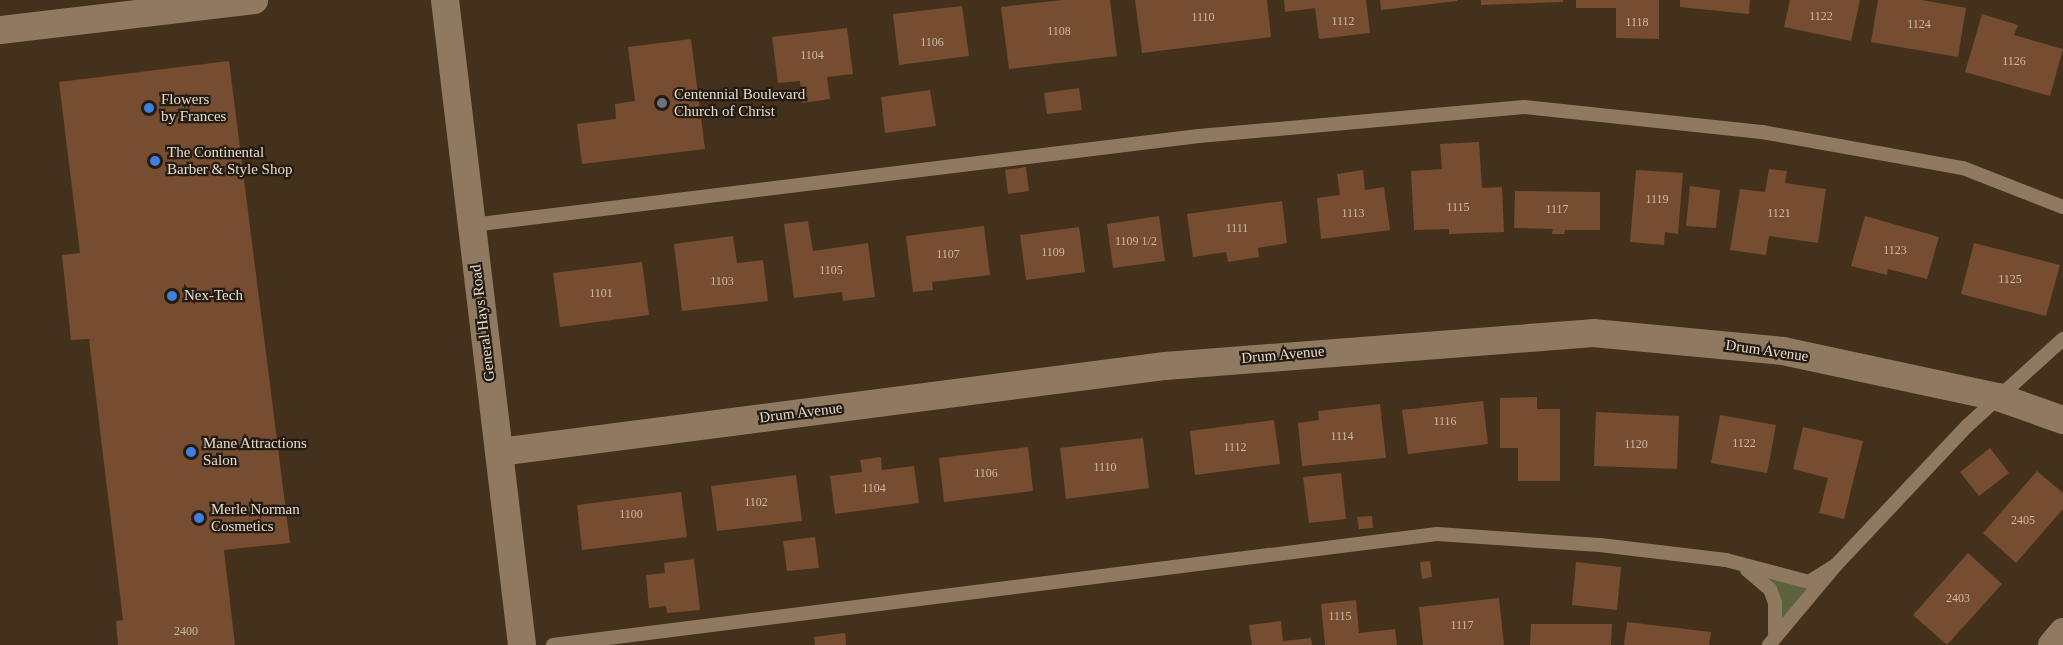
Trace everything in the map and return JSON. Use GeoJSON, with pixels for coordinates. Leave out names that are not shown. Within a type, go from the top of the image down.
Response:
{"type":"FeatureCollection","features":[{"type":"Feature","properties":{"kind":"street"},"geometry":{"type":"LineString","coordinates":[[0,30],[217,2],[255,0]]}},
{"type":"Feature","properties":{"kind":"street","name":"General Hays Road"},"geometry":{"type":"LineString","coordinates":[[445,0],[522,645]]}},
{"type":"Feature","properties":{"kind":"street","name":"Drum Avenue"},"geometry":{"type":"LineString","coordinates":[[499,452],[1162,366],[1383,346],[1593,333],[1783,351],[1998,397],[2063,420]]}},
{"type":"Feature","properties":{"kind":"street"},"geometry":{"type":"LineString","coordinates":[[2052,645],[2063,632]]}},
{"type":"Feature","properties":{"kind":"lane"},"geometry":{"type":"LineString","coordinates":[[472,225],[1199,136],[1524,107],[1762,132],[1952,166],[2063,207]]}},
{"type":"Feature","properties":{"kind":"lane"},"geometry":{"type":"LineString","coordinates":[[1772,639],[1836,565],[1998,397],[2063,339]]}},
{"type":"Feature","properties":{"kind":"lane"},"geometry":{"type":"LineString","coordinates":[[553,645],[1437,534],[1600,545],[1726,560],[1809,582],[1836,565]]}},
{"type":"Feature","properties":{"kind":"lane"},"geometry":{"type":"LineString","coordinates":[[1726,560],[1753,573],[1770,589],[1775,603],[1772,639]]}},
{"type":"Feature","properties":{"kind":"green space"},"geometry":{"type":"Polygon","coordinates":[[[1766,572],[1817,586],[1775,633],[1776,616],[1761,579],[1766,572]]]}},
{"type":"Feature","properties":{"kind":"building"},"geometry":{"type":"Polygon","coordinates":[[[1062,0],[1110,0],[1117,56],[1009,69],[1001,7],[1062,0]]]}},
{"type":"Feature","properties":{"kind":"building"},"geometry":{"type":"Polygon","coordinates":[[[1135,0],[1267,0],[1271,37],[1142,53],[1135,0]]]}},
{"type":"Feature","properties":{"kind":"building"},"geometry":{"type":"Polygon","coordinates":[[[1284,0],[1366,0],[1370,33],[1319,39],[1315,8],[1285,12],[1284,0]]]}},
{"type":"Feature","properties":{"kind":"building"},"geometry":{"type":"Polygon","coordinates":[[[1380,0],[1457,0],[1457,1],[1381,10],[1380,0]]]}},
{"type":"Feature","properties":{"kind":"building"},"geometry":{"type":"Polygon","coordinates":[[[1481,0],[1563,0],[1563,2],[1481,5],[1481,0]]]}},
{"type":"Feature","properties":{"kind":"building"},"geometry":{"type":"Polygon","coordinates":[[[1576,0],[1659,0],[1659,39],[1616,38],[1616,8],[1576,8],[1576,0]]]}},
{"type":"Feature","properties":{"kind":"building"},"geometry":{"type":"Polygon","coordinates":[[[1680,0],[1750,0],[1749,14],[1680,7],[1680,0]]]}},
{"type":"Feature","properties":{"kind":"building"},"geometry":{"type":"Polygon","coordinates":[[[1790,0],[1860,0],[1851,41],[1784,27],[1790,0]]]}},
{"type":"Feature","properties":{"kind":"building"},"geometry":{"type":"Polygon","coordinates":[[[1878,0],[1922,0],[1966,8],[1958,57],[1871,42],[1878,0]]]}},
{"type":"Feature","properties":{"kind":"building"},"geometry":{"type":"Polygon","coordinates":[[[962,6],[969,56],[899,65],[893,14],[962,6]]]}},
{"type":"Feature","properties":{"kind":"building"},"geometry":{"type":"Polygon","coordinates":[[[1982,14],[2018,25],[2014,35],[2063,49],[2050,96],[1965,72],[1982,14]]]}},
{"type":"Feature","properties":{"kind":"building"},"geometry":{"type":"Polygon","coordinates":[[[847,28],[853,74],[827,77],[830,99],[802,103],[800,81],[778,83],[772,37],[847,28]]]}},
{"type":"Feature","properties":{"kind":"building","name":"Centennial Boulevard Church of Christ"},"geometry":{"type":"Polygon","coordinates":[[[691,39],[705,149],[582,164],[577,124],[616,119],[615,104],[635,101],[628,47],[691,39]]]}},
{"type":"Feature","properties":{"kind":"building"},"geometry":{"type":"Polygon","coordinates":[[[229,61],[290,543],[224,550],[235,645],[118,645],[116,621],[123,620],[89,339],[71,340],[62,255],[80,253],[59,82],[229,61]]]}},
{"type":"Feature","properties":{"kind":"building"},"geometry":{"type":"Polygon","coordinates":[[[1079,88],[1082,110],[1047,114],[1044,93],[1079,88]]]}},
{"type":"Feature","properties":{"kind":"building"},"geometry":{"type":"Polygon","coordinates":[[[930,90],[936,126],[885,133],[881,97],[930,90]]]}},
{"type":"Feature","properties":{"kind":"building"},"geometry":{"type":"Polygon","coordinates":[[[1479,142],[1482,188],[1502,187],[1504,232],[1449,234],[1449,229],[1414,230],[1411,171],[1442,169],[1440,144],[1479,142]]]}},
{"type":"Feature","properties":{"kind":"building"},"geometry":{"type":"Polygon","coordinates":[[[1026,167],[1029,191],[1008,194],[1005,170],[1026,167]]]}},
{"type":"Feature","properties":{"kind":"building"},"geometry":{"type":"Polygon","coordinates":[[[1769,169],[1787,171],[1785,183],[1826,189],[1818,243],[1769,236],[1766,255],[1730,250],[1740,189],[1765,192],[1769,169]]]}},
{"type":"Feature","properties":{"kind":"building"},"geometry":{"type":"Polygon","coordinates":[[[1363,170],[1365,190],[1384,187],[1390,230],[1321,239],[1317,198],[1340,195],[1337,174],[1363,170]]]}},
{"type":"Feature","properties":{"kind":"building"},"geometry":{"type":"Polygon","coordinates":[[[1636,170],[1683,173],[1678,234],[1665,232],[1664,245],[1630,242],[1636,170]]]}},
{"type":"Feature","properties":{"kind":"building"},"geometry":{"type":"Polygon","coordinates":[[[1690,186],[1720,190],[1716,228],[1686,226],[1690,186]]]}},
{"type":"Feature","properties":{"kind":"building"},"geometry":{"type":"Polygon","coordinates":[[[1515,191],[1600,192],[1600,230],[1565,230],[1564,234],[1552,234],[1553,229],[1514,228],[1515,191]]]}},
{"type":"Feature","properties":{"kind":"building"},"geometry":{"type":"Polygon","coordinates":[[[1282,201],[1287,243],[1258,248],[1259,257],[1228,262],[1226,252],[1193,257],[1187,214],[1282,201]]]}},
{"type":"Feature","properties":{"kind":"building"},"geometry":{"type":"Polygon","coordinates":[[[1159,216],[1165,261],[1113,268],[1107,224],[1159,216]]]}},
{"type":"Feature","properties":{"kind":"building"},"geometry":{"type":"Polygon","coordinates":[[[1865,216],[1939,237],[1927,279],[1888,269],[1887,275],[1851,266],[1865,216]]]}},
{"type":"Feature","properties":{"kind":"building"},"geometry":{"type":"Polygon","coordinates":[[[808,221],[813,251],[868,243],[875,297],[843,301],[842,292],[794,298],[784,224],[808,221]]]}},
{"type":"Feature","properties":{"kind":"building"},"geometry":{"type":"Polygon","coordinates":[[[984,226],[990,275],[932,282],[933,290],[913,292],[906,236],[984,226]]]}},
{"type":"Feature","properties":{"kind":"building"},"geometry":{"type":"Polygon","coordinates":[[[1079,227],[1085,272],[1026,280],[1020,235],[1079,227]]]}},
{"type":"Feature","properties":{"kind":"building"},"geometry":{"type":"Polygon","coordinates":[[[733,236],[737,263],[763,260],[768,301],[682,311],[674,244],[733,236]]]}},
{"type":"Feature","properties":{"kind":"building"},"geometry":{"type":"Polygon","coordinates":[[[1974,243],[2060,265],[2046,316],[1961,294],[1974,243]]]}},
{"type":"Feature","properties":{"kind":"building"},"geometry":{"type":"Polygon","coordinates":[[[642,262],[649,315],[560,327],[553,273],[642,262]]]}},
{"type":"Feature","properties":{"kind":"building"},"geometry":{"type":"Polygon","coordinates":[[[1537,397],[1537,409],[1560,409],[1560,481],[1518,481],[1518,448],[1500,448],[1500,398],[1537,397]]]}},
{"type":"Feature","properties":{"kind":"building"},"geometry":{"type":"Polygon","coordinates":[[[1483,401],[1488,444],[1408,454],[1402,410],[1483,401]]]}},
{"type":"Feature","properties":{"kind":"building"},"geometry":{"type":"Polygon","coordinates":[[[1380,404],[1386,458],[1302,466],[1298,423],[1319,420],[1318,411],[1380,404]]]}},
{"type":"Feature","properties":{"kind":"building"},"geometry":{"type":"Polygon","coordinates":[[[1596,412],[1679,416],[1677,469],[1594,466],[1596,412]]]}},
{"type":"Feature","properties":{"kind":"building"},"geometry":{"type":"Polygon","coordinates":[[[1720,415],[1776,425],[1767,473],[1711,463],[1720,415]]]}},
{"type":"Feature","properties":{"kind":"building"},"geometry":{"type":"Polygon","coordinates":[[[1274,420],[1280,464],[1195,475],[1190,431],[1274,420]]]}},
{"type":"Feature","properties":{"kind":"building"},"geometry":{"type":"Polygon","coordinates":[[[1803,427],[1863,441],[1844,519],[1819,513],[1828,478],[1793,469],[1803,427]]]}},
{"type":"Feature","properties":{"kind":"building"},"geometry":{"type":"Polygon","coordinates":[[[1143,438],[1149,488],[1066,499],[1060,448],[1143,438]]]}},
{"type":"Feature","properties":{"kind":"building"},"geometry":{"type":"Polygon","coordinates":[[[1028,447],[1033,491],[944,502],[939,458],[1028,447]]]}},
{"type":"Feature","properties":{"kind":"building"},"geometry":{"type":"Polygon","coordinates":[[[1990,448],[2009,473],[1979,496],[1960,472],[1990,448]]]}},
{"type":"Feature","properties":{"kind":"building"},"geometry":{"type":"Polygon","coordinates":[[[881,457],[882,470],[914,466],[919,503],[835,514],[830,476],[862,472],[860,460],[881,457]]]}},
{"type":"Feature","properties":{"kind":"building"},"geometry":{"type":"Polygon","coordinates":[[[2037,471],[2063,493],[2063,509],[2016,563],[1983,533],[2037,471]]]}},
{"type":"Feature","properties":{"kind":"building"},"geometry":{"type":"Polygon","coordinates":[[[1341,473],[1346,519],[1309,523],[1303,477],[1341,473]]]}},
{"type":"Feature","properties":{"kind":"building"},"geometry":{"type":"Polygon","coordinates":[[[796,475],[802,521],[717,531],[711,486],[796,475]]]}},
{"type":"Feature","properties":{"kind":"building"},"geometry":{"type":"Polygon","coordinates":[[[681,492],[687,537],[582,550],[577,505],[681,492]]]}},
{"type":"Feature","properties":{"kind":"building"},"geometry":{"type":"Polygon","coordinates":[[[1372,516],[1373,528],[1359,529],[1357,517],[1372,516]]]}},
{"type":"Feature","properties":{"kind":"building"},"geometry":{"type":"Polygon","coordinates":[[[815,537],[819,568],[787,571],[783,541],[815,537]]]}},
{"type":"Feature","properties":{"kind":"building"},"geometry":{"type":"Polygon","coordinates":[[[1968,553],[2002,584],[1947,645],[1913,615],[1968,553]]]}},
{"type":"Feature","properties":{"kind":"building"},"geometry":{"type":"Polygon","coordinates":[[[694,559],[700,610],[667,613],[666,606],[649,608],[646,575],[665,573],[664,563],[694,559]]]}},
{"type":"Feature","properties":{"kind":"building"},"geometry":{"type":"Polygon","coordinates":[[[1430,561],[1432,577],[1422,579],[1420,562],[1430,561]]]}},
{"type":"Feature","properties":{"kind":"building"},"geometry":{"type":"Polygon","coordinates":[[[1576,562],[1621,567],[1617,610],[1572,605],[1576,562]]]}},
{"type":"Feature","properties":{"kind":"building"},"geometry":{"type":"Polygon","coordinates":[[[1499,598],[1504,645],[1423,645],[1419,607],[1499,598]]]}},
{"type":"Feature","properties":{"kind":"building"},"geometry":{"type":"Polygon","coordinates":[[[1356,600],[1359,633],[1395,629],[1397,645],[1325,645],[1321,604],[1356,600]]]}},
{"type":"Feature","properties":{"kind":"building"},"geometry":{"type":"Polygon","coordinates":[[[1281,621],[1283,641],[1311,638],[1312,645],[1252,645],[1249,625],[1281,621]]]}},
{"type":"Feature","properties":{"kind":"building"},"geometry":{"type":"Polygon","coordinates":[[[1627,622],[1711,632],[1709,645],[1624,645],[1627,622]]]}},
{"type":"Feature","properties":{"kind":"building"},"geometry":{"type":"Polygon","coordinates":[[[1531,624],[1612,624],[1611,645],[1530,645],[1531,624]]]}},
{"type":"Feature","properties":{"kind":"building"},"geometry":{"type":"Polygon","coordinates":[[[845,633],[846,645],[815,645],[814,637],[845,633]]]}},
{"type":"Feature","properties":{"kind":"place","name":"Centennial Boulevard Church of Christ"},"geometry":{"type":"Point","coordinates":[662,103]}},
{"type":"Feature","properties":{"kind":"place","name":"Flowers by Frances"},"geometry":{"type":"Point","coordinates":[149,108]}},
{"type":"Feature","properties":{"kind":"place","name":"The Continental Barber & Style Shop"},"geometry":{"type":"Point","coordinates":[155,161]}},
{"type":"Feature","properties":{"kind":"place","name":"Nex-Tech"},"geometry":{"type":"Point","coordinates":[172,296]}},
{"type":"Feature","properties":{"kind":"place","name":"Mane Attractions Salon"},"geometry":{"type":"Point","coordinates":[191,452]}},
{"type":"Feature","properties":{"kind":"place","name":"Merle Norman Cosmetics"},"geometry":{"type":"Point","coordinates":[199,518]}}]}
